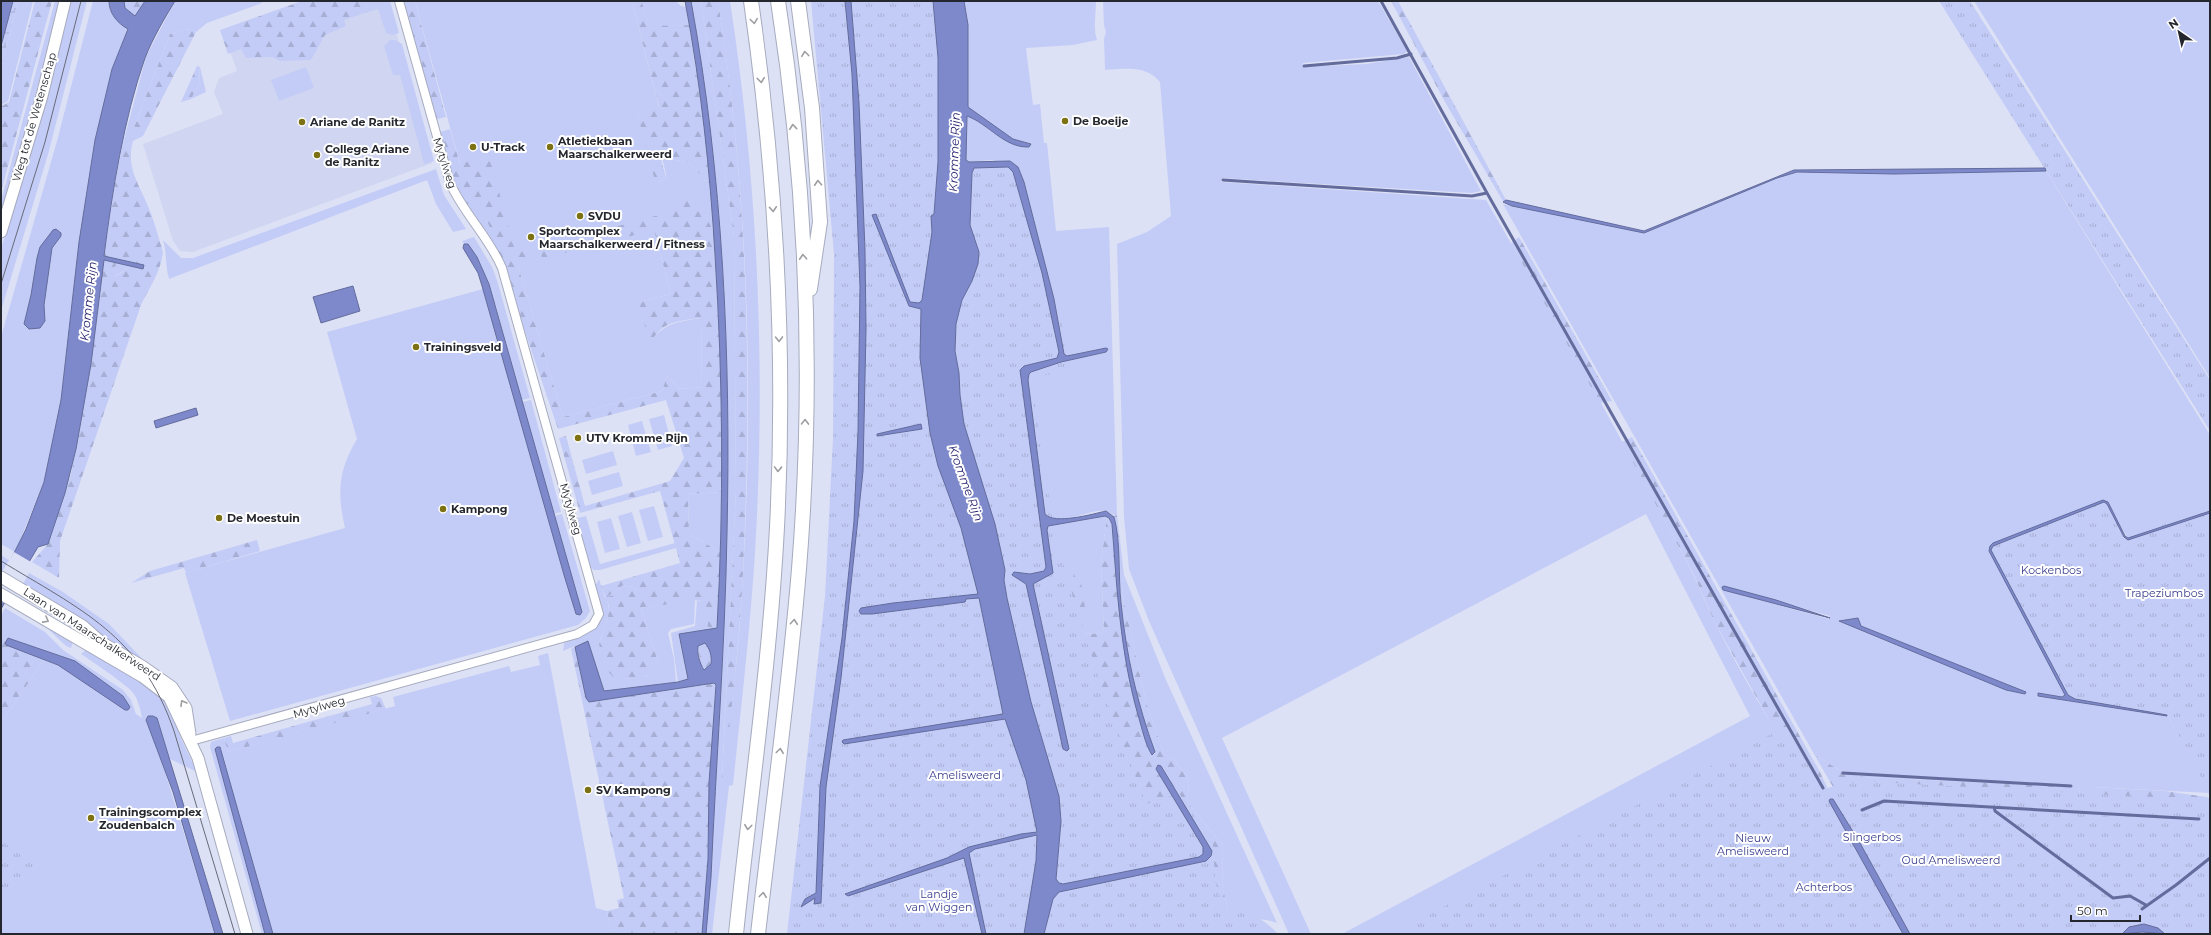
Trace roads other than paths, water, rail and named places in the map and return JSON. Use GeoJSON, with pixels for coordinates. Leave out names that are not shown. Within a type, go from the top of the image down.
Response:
{"type":"FeatureCollection","features":[{"type":"Feature","properties":{"kind":"highway"},"geometry":{"type":"LineString","coordinates":[[736,934],[770,622],[777,526],[780,426],[780,342],[775,235],[764,107],[751,1]]}},
{"type":"Feature","properties":{"kind":"highway"},"geometry":{"type":"LineString","coordinates":[[758,934],[784,721],[799,567],[804,469],[805,324],[799,190],[778,1]]}},
{"type":"Feature","properties":{"kind":"highway"},"geometry":{"type":"LineString","coordinates":[[798,1],[812,108],[820,222],[805,324]]}},
{"type":"Feature","properties":{"kind":"main road","name":"Weg tot de Wetenschap"},"geometry":{"type":"LineString","coordinates":[[1,232],[42,96],[66,1]]}},
{"type":"Feature","properties":{"kind":"main road","name":"Laan van Maarschalkerweerd"},"geometry":{"type":"LineString","coordinates":[[1,577],[83,626],[102,642],[142,666],[172,687],[186,708],[191,741]]}},
{"type":"Feature","properties":{"kind":"main road","name":"Laan van Maarschalkerweerd"},"geometry":{"type":"LineString","coordinates":[[1,594],[154,684],[173,704],[181,725],[191,741],[198,758],[247,934]]}},
{"type":"Feature","properties":{"kind":"street","name":"Mytylweg"},"geometry":{"type":"LineString","coordinates":[[191,741],[577,634],[593,625],[599,614],[502,268],[496,254],[462,206],[450,183],[399,1]]}},
{"type":"Feature","properties":{"kind":"water"},"geometry":{"type":"Polygon","coordinates":[[[1,1],[13,1],[1,46],[1,1]]]}},
{"type":"Feature","properties":{"kind":"water","name":"Kromme Rijn"},"geometry":{"type":"Polygon","coordinates":[[[109,1],[124,1],[125,8],[135,16],[145,1],[175,1],[145,58],[131,105],[111,206],[104,256],[144,265],[143,269],[104,260],[91,364],[76,449],[65,493],[48,544],[38,547],[1,609],[1,579],[26,529],[44,482],[61,400],[79,242],[95,140],[112,69],[128,29],[120,24],[114,17],[110,10],[109,1]]]}},
{"type":"Feature","properties":{"kind":"water"},"geometry":{"type":"Polygon","coordinates":[[[685,1],[691,1],[711,133],[718,200],[726,333],[728,400],[727,533],[724,619],[711,877],[706,934],[702,934],[708,859],[709,783],[716,685],[714,683],[589,702],[586,698],[575,647],[588,641],[604,691],[678,682],[688,679],[679,634],[717,628],[722,488],[718,302],[708,159],[691,33],[685,1]],[[705,643],[698,646],[699,659],[704,670],[711,664],[710,653],[705,643]]]}},
{"type":"Feature","properties":{"kind":"water"},"geometry":{"type":"Polygon","coordinates":[[[845,1],[851,1],[859,103],[865,250],[866,329],[863,471],[841,678],[826,787],[821,903],[814,904],[815,898],[801,907],[805,899],[816,893],[820,786],[842,638],[854,521],[858,432],[860,287],[852,74],[845,1]]]}},
{"type":"Feature","properties":{"kind":"water","name":"Kromme Rijn"},"geometry":{"type":"Polygon","coordinates":[[[933,1],[964,1],[968,25],[968,107],[1013,139],[1031,144],[1029,147],[1012,144],[967,116],[966,160],[969,162],[1010,161],[1018,167],[1024,182],[1054,299],[1064,354],[1067,356],[1106,348],[1108,349],[1106,352],[1061,362],[1031,372],[1028,380],[1045,514],[1056,519],[1065,519],[1106,511],[1114,517],[1118,537],[1120,593],[1123,622],[1129,660],[1143,715],[1155,752],[1152,755],[1147,746],[1142,730],[1127,668],[1120,620],[1112,524],[1109,518],[1105,516],[1048,526],[1047,530],[1053,573],[1033,584],[1069,749],[1067,751],[1063,749],[1026,584],[1012,575],[1014,572],[1030,574],[1044,571],[1046,567],[1020,370],[1024,366],[1057,358],[1059,352],[1042,273],[1013,172],[1008,167],[974,168],[972,173],[970,225],[979,252],[978,264],[972,281],[962,300],[956,324],[955,351],[959,373],[960,395],[964,424],[995,524],[1005,570],[1004,580],[1007,598],[1031,702],[1059,796],[1061,821],[1056,879],[1059,883],[1063,884],[1199,857],[1203,854],[1203,847],[1156,769],[1158,765],[1161,766],[1212,851],[1211,856],[1206,861],[1059,892],[1053,899],[1044,934],[1024,934],[1036,861],[1037,835],[975,849],[969,853],[986,934],[982,934],[964,858],[848,896],[845,894],[947,858],[969,847],[1021,834],[1037,832],[1026,780],[1005,719],[844,744],[842,742],[843,740],[1003,714],[979,598],[966,599],[965,602],[872,614],[861,614],[859,611],[861,608],[893,603],[978,594],[961,528],[938,466],[930,433],[920,358],[921,309],[909,306],[872,215],[876,214],[910,302],[919,303],[922,300],[932,232],[931,216],[934,214],[938,162],[938,58],[933,1]]]}},
{"type":"Feature","properties":{"kind":"water"},"geometry":{"type":"Polygon","coordinates":[[[2045,168],[2046,171],[1894,174],[1797,172],[1777,178],[1644,233],[1512,206],[1503,202],[1506,200],[1644,231],[1794,170],[2045,168]]]}},
{"type":"Feature","properties":{"kind":"water"},"geometry":{"type":"Polygon","coordinates":[[[56,229],[61,233],[61,236],[52,248],[44,305],[45,321],[40,328],[29,329],[24,324],[31,295],[37,258],[40,247],[53,230],[56,229]]]}},
{"type":"Feature","properties":{"kind":"water"},"geometry":{"type":"Polygon","coordinates":[[[464,244],[468,244],[477,257],[489,284],[582,612],[580,615],[576,614],[564,575],[478,273],[463,248],[464,244]]]}},
{"type":"Feature","properties":{"kind":"water"},"geometry":{"type":"Polygon","coordinates":[[[353,286],[360,311],[321,323],[313,297],[353,286]]]}},
{"type":"Feature","properties":{"kind":"water"},"geometry":{"type":"Polygon","coordinates":[[[196,408],[198,415],[156,428],[154,421],[196,408]]]}},
{"type":"Feature","properties":{"kind":"water"},"geometry":{"type":"Polygon","coordinates":[[[921,424],[922,429],[877,436],[877,434],[921,424]]]}},
{"type":"Feature","properties":{"kind":"water"},"geometry":{"type":"Polygon","coordinates":[[[2103,500],[2108,502],[2125,536],[2128,538],[2210,511],[2210,513],[2128,540],[2124,537],[2107,504],[2104,502],[1993,546],[1991,550],[2068,695],[2075,699],[2167,716],[2038,696],[2038,693],[2062,697],[2065,695],[1989,551],[1990,546],[1993,543],[2103,500]]]}},
{"type":"Feature","properties":{"kind":"water"},"geometry":{"type":"Polygon","coordinates":[[[1724,586],[1776,600],[1830,618],[1723,590],[1722,587],[1724,586]]]}},
{"type":"Feature","properties":{"kind":"water"},"geometry":{"type":"Polygon","coordinates":[[[1858,618],[1861,626],[2026,692],[2025,694],[2006,690],[1839,621],[1858,618]]]}},
{"type":"Feature","properties":{"kind":"water"},"geometry":{"type":"Polygon","coordinates":[[[8,638],[75,661],[123,696],[130,707],[128,710],[125,710],[58,665],[6,645],[5,643],[8,638]]]}},
{"type":"Feature","properties":{"kind":"water"},"geometry":{"type":"Polygon","coordinates":[[[148,716],[157,718],[223,934],[215,934],[173,792],[146,720],[148,716]]]}},
{"type":"Feature","properties":{"kind":"water"},"geometry":{"type":"Polygon","coordinates":[[[220,747],[273,934],[265,934],[215,749],[220,747]]]}},
{"type":"Feature","properties":{"kind":"water"},"geometry":{"type":"Polygon","coordinates":[[[1830,799],[1833,799],[1860,843],[1910,934],[1903,934],[1829,801],[1830,799]]]}},
{"type":"Feature","properties":{"kind":"water"},"geometry":{"type":"Polygon","coordinates":[[[2144,924],[2158,928],[2165,934],[2142,932],[2122,934],[2129,927],[2144,924]]]}},
{"type":"Feature","properties":{"kind":"waterway"},"geometry":{"type":"LineString","coordinates":[[1381,1],[1487,193],[1823,788]]}},
{"type":"Feature","properties":{"kind":"waterway"},"geometry":{"type":"LineString","coordinates":[[1304,66],[1397,58],[1411,54]]}},
{"type":"Feature","properties":{"kind":"waterway"},"geometry":{"type":"LineString","coordinates":[[1223,180],[1472,196],[1487,193]]}},
{"type":"Feature","properties":{"kind":"waterway"},"geometry":{"type":"LineString","coordinates":[[1843,773],[2071,786]]}},
{"type":"Feature","properties":{"kind":"waterway"},"geometry":{"type":"LineString","coordinates":[[1862,810],[1884,801],[2199,819]]}},
{"type":"Feature","properties":{"kind":"waterway"},"geometry":{"type":"LineString","coordinates":[[1994,807],[1995,811],[2113,898],[2130,896],[2146,905]]}},
{"type":"Feature","properties":{"kind":"waterway"},"geometry":{"type":"LineString","coordinates":[[2142,909],[2210,858]]}},
{"type":"Feature","properties":{"kind":"tram line"},"geometry":{"type":"LineString","coordinates":[[1,284],[45,142],[81,1]]}},
{"type":"Feature","properties":{"kind":"tram line"},"geometry":{"type":"LineString","coordinates":[[1,561],[82,611],[105,628],[126,648],[144,671],[160,698],[174,731],[235,934]]}},
{"type":"Feature","properties":{"kind":"place","name":"De Boeije"},"geometry":{"type":"Point","coordinates":[1065,121]}},
{"type":"Feature","properties":{"kind":"place","name":"Ariane de Ranitz"},"geometry":{"type":"Point","coordinates":[302,122]}},
{"type":"Feature","properties":{"kind":"place","name":"U-Track"},"geometry":{"type":"Point","coordinates":[473,147]}},
{"type":"Feature","properties":{"kind":"place","name":"Atletiekbaan Maarschalkerweerd"},"geometry":{"type":"Point","coordinates":[550,147]}},
{"type":"Feature","properties":{"kind":"place","name":"College Ariane de Ranitz"},"geometry":{"type":"Point","coordinates":[317,155]}},
{"type":"Feature","properties":{"kind":"place","name":"SVDU"},"geometry":{"type":"Point","coordinates":[580,216]}},
{"type":"Feature","properties":{"kind":"place","name":"Sportcomplex Maarschalkerweerd / Fitness"},"geometry":{"type":"Point","coordinates":[531,237]}},
{"type":"Feature","properties":{"kind":"place","name":"Trainingsveld"},"geometry":{"type":"Point","coordinates":[416,347]}},
{"type":"Feature","properties":{"kind":"place","name":"UTV Kromme Rijn"},"geometry":{"type":"Point","coordinates":[578,438]}},
{"type":"Feature","properties":{"kind":"place","name":"Kampong"},"geometry":{"type":"Point","coordinates":[443,509]}},
{"type":"Feature","properties":{"kind":"place","name":"De Moestuin"},"geometry":{"type":"Point","coordinates":[219,518]}},
{"type":"Feature","properties":{"kind":"place","name":"SV Kampong"},"geometry":{"type":"Point","coordinates":[588,790]}},
{"type":"Feature","properties":{"kind":"place","name":"Trainingscomplex Zoudenbalch"},"geometry":{"type":"Point","coordinates":[91,818]}},
{"type":"Feature","properties":{"kind":"park label","name":"Kockenbos"},"geometry":{"type":"Point","coordinates":[2051,570]}},
{"type":"Feature","properties":{"kind":"park label","name":"Trapeziumbos"},"geometry":{"type":"Point","coordinates":[2164,593]}},
{"type":"Feature","properties":{"kind":"park label","name":"Amelisweerd"},"geometry":{"type":"Point","coordinates":[965,775]}},
{"type":"Feature","properties":{"kind":"park label","name":"Slingerbos"},"geometry":{"type":"Point","coordinates":[1872,837]}},
{"type":"Feature","properties":{"kind":"park label","name":"Nieuw Amelisweerd"},"geometry":{"type":"Point","coordinates":[1753,844]}},
{"type":"Feature","properties":{"kind":"park label","name":"Oud Amelisweerd"},"geometry":{"type":"Point","coordinates":[1951,860]}},
{"type":"Feature","properties":{"kind":"park label","name":"Achterbos"},"geometry":{"type":"Point","coordinates":[1824,887]}},
{"type":"Feature","properties":{"kind":"park label","name":"Landje van Wiggen"},"geometry":{"type":"Point","coordinates":[939,900]}}]}
